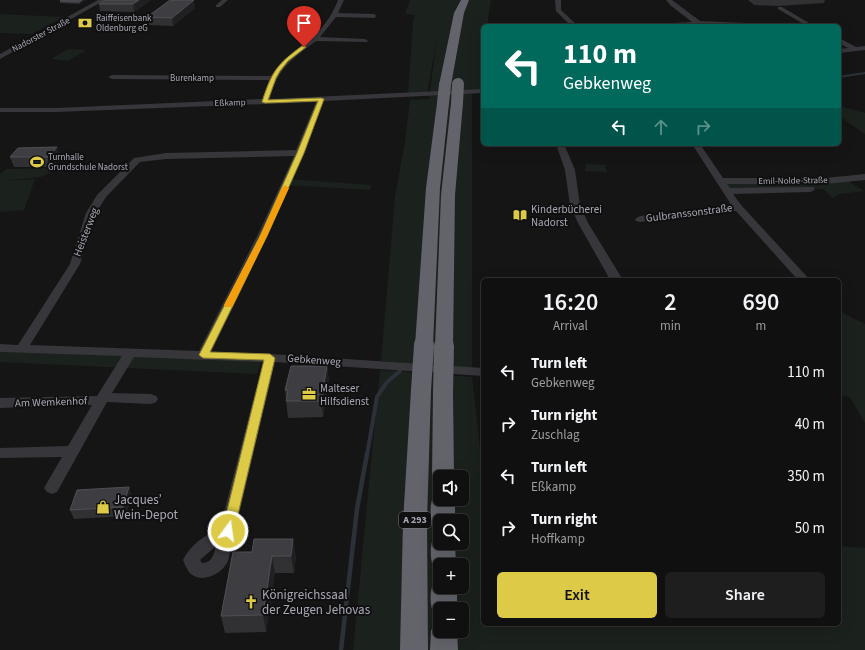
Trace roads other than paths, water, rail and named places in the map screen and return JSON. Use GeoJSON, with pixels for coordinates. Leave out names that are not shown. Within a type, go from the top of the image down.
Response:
{"type":"FeatureCollection","features":[{"type":"Feature","properties":{"kind":"highway","name":"A 293"},"geometry":{"type":"LineString","coordinates":[[414,650],[415,522],[432,391],[444,346],[450,103],[445,85],[459,13],[465,0]]}},
{"type":"Feature","properties":{"kind":"highway","name":"A 293"},"geometry":{"type":"LineString","coordinates":[[442,470],[432,391],[424,345],[433,188],[450,103],[458,84],[460,71]]}},
{"type":"Feature","properties":{"kind":"highway"},"geometry":{"type":"LineString","coordinates":[[444,638],[444,650]]}},
{"type":"Feature","properties":{"kind":"street","name":"Nadorster Straße"},"geometry":{"type":"LineString","coordinates":[[0,57],[102,0]]}},
{"type":"Feature","properties":{"kind":"street"},"geometry":{"type":"LineString","coordinates":[[218,6],[225,0]]}},
{"type":"Feature","properties":{"kind":"street"},"geometry":{"type":"LineString","coordinates":[[265,102],[273,78],[286,60],[314,39],[330,23],[341,0]]}},
{"type":"Feature","properties":{"kind":"street"},"geometry":{"type":"LineString","coordinates":[[558,0],[558,10],[573,24]]}},
{"type":"Feature","properties":{"kind":"street"},"geometry":{"type":"LineString","coordinates":[[669,0],[672,4],[698,23]]}},
{"type":"Feature","properties":{"kind":"street"},"geometry":{"type":"LineString","coordinates":[[780,8],[808,24]]}},
{"type":"Feature","properties":{"kind":"street"},"geometry":{"type":"LineString","coordinates":[[334,15],[374,16]]}},
{"type":"Feature","properties":{"kind":"street"},"geometry":{"type":"LineString","coordinates":[[684,24],[723,24]]}},
{"type":"Feature","properties":{"kind":"street"},"geometry":{"type":"LineString","coordinates":[[314,39],[365,41]]}},
{"type":"Feature","properties":{"kind":"street"},"geometry":{"type":"LineString","coordinates":[[841,41],[855,49]]}},
{"type":"Feature","properties":{"kind":"street"},"geometry":{"type":"LineString","coordinates":[[841,51],[865,48]]}},
{"type":"Feature","properties":{"kind":"street","name":"Burenkamp"},"geometry":{"type":"LineString","coordinates":[[112,77],[273,78]]}},
{"type":"Feature","properties":{"kind":"street","name":"Eßkamp"},"geometry":{"type":"LineString","coordinates":[[0,110],[56,110],[265,102],[418,96],[481,91]]}},
{"type":"Feature","properties":{"kind":"street"},"geometry":{"type":"LineString","coordinates":[[203,355],[264,236],[300,153],[321,99]]}},
{"type":"Feature","properties":{"kind":"street"},"geometry":{"type":"LineString","coordinates":[[561,146],[570,170],[575,205],[583,223],[615,278]]}},
{"type":"Feature","properties":{"kind":"street"},"geometry":{"type":"LineString","coordinates":[[697,146],[722,181],[738,208],[802,278]]}},
{"type":"Feature","properties":{"kind":"street","name":"Heisterweg"},"geometry":{"type":"LineString","coordinates":[[22,349],[75,264],[92,213],[102,194],[137,160],[166,156],[300,153]]}},
{"type":"Feature","properties":{"kind":"street","name":"Emil-Nolde-Straße"},"geometry":{"type":"LineString","coordinates":[[722,181],[825,181],[865,177]]}},
{"type":"Feature","properties":{"kind":"street","name":"Emil-Nolde-Straße"},"geometry":{"type":"LineString","coordinates":[[727,191],[835,188],[865,184]]}},
{"type":"Feature","properties":{"kind":"street","name":"Gulbranssonstraße"},"geometry":{"type":"LineString","coordinates":[[640,219],[738,208]]}},
{"type":"Feature","properties":{"kind":"street","name":"Gebkenweg"},"geometry":{"type":"LineString","coordinates":[[0,348],[270,358],[481,372]]}},
{"type":"Feature","properties":{"kind":"street","name":"Am Wemkenhof"},"geometry":{"type":"LineString","coordinates":[[52,488],[102,398],[131,352]]}},
{"type":"Feature","properties":{"kind":"street"},"geometry":{"type":"LineString","coordinates":[[228,531],[270,358]]}},
{"type":"Feature","properties":{"kind":"street","name":"Am Wemkenhof"},"geometry":{"type":"LineString","coordinates":[[0,403],[102,398],[151,399]]}},
{"type":"Feature","properties":{"kind":"street"},"geometry":{"type":"LineString","coordinates":[[0,453],[73,451]]}},
{"type":"Feature","properties":{"kind":"waterway"},"geometry":{"type":"LineString","coordinates":[[841,77],[865,73]]}},
{"type":"Feature","properties":{"kind":"waterway"},"geometry":{"type":"LineString","coordinates":[[367,455],[377,397],[387,382],[400,371]]}},
{"type":"Feature","properties":{"kind":"waterway"},"geometry":{"type":"LineString","coordinates":[[341,650],[357,509],[367,454]]}},
{"type":"Feature","properties":{"kind":"place","name":"Raiffeisenbank Oldenburg eG"},"geometry":{"type":"Point","coordinates":[85,23]}},
{"type":"Feature","properties":{"kind":"place","name":"Turnhalle Grundschule Nadorst"},"geometry":{"type":"Point","coordinates":[37,162]}},
{"type":"Feature","properties":{"kind":"place","name":"Kinderbücherei Nadorst"},"geometry":{"type":"Point","coordinates":[520,215]}},
{"type":"Feature","properties":{"kind":"place","name":"Malteser Hilfsdienst"},"geometry":{"type":"Point","coordinates":[309,394]}},
{"type":"Feature","properties":{"kind":"place","name":"Jacques’ Wein-Depot"},"geometry":{"type":"Point","coordinates":[103,507]}},
{"type":"Feature","properties":{"kind":"place","name":"Königreichssaal der Zeugen Jehovas"},"geometry":{"type":"Point","coordinates":[251,602]}}]}
